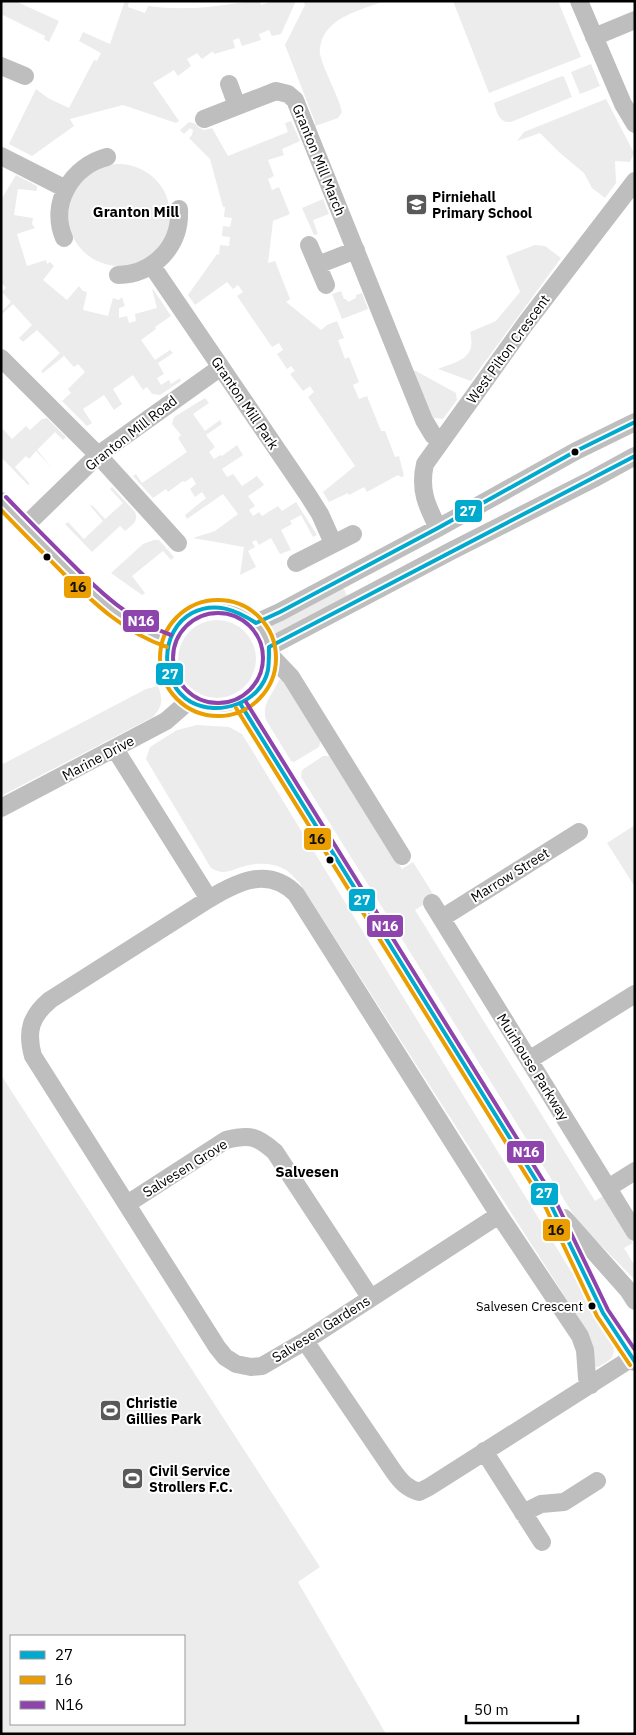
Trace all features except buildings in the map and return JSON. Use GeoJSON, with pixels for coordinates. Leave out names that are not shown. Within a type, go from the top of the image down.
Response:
{"type":"FeatureCollection","features":[{"type":"Feature","properties":{"kind":"street"},"geometry":{"type":"LineString","coordinates":[[579,1],[623,104],[635,124]]}},
{"type":"Feature","properties":{"kind":"street"},"geometry":{"type":"LineString","coordinates":[[594,37],[635,20]]}},
{"type":"Feature","properties":{"kind":"street"},"geometry":{"type":"LineString","coordinates":[[1,66],[26,76]]}},
{"type":"Feature","properties":{"kind":"street"},"geometry":{"type":"LineString","coordinates":[[229,84],[237,106]]}},
{"type":"Feature","properties":{"kind":"street","name":"Granton Mill March"},"geometry":{"type":"LineString","coordinates":[[204,119],[276,91],[288,94],[295,100],[424,420],[432,435],[441,441]]}},
{"type":"Feature","properties":{"kind":"street"},"geometry":{"type":"LineString","coordinates":[[1,156],[66,189]]}},
{"type":"Feature","properties":{"kind":"street"},"geometry":{"type":"LineString","coordinates":[[64,238],[59,215],[62,197],[66,189],[73,177],[83,168],[107,156]]}},
{"type":"Feature","properties":{"kind":"street","name":"West Pilton Crescent"},"geometry":{"type":"LineString","coordinates":[[438,528],[424,493],[422,478],[425,464],[526,323],[635,181]]}},
{"type":"Feature","properties":{"kind":"street"},"geometry":{"type":"LineString","coordinates":[[118,275],[139,272],[152,266],[162,257],[172,243],[179,223],[179,210]]}},
{"type":"Feature","properties":{"kind":"street"},"geometry":{"type":"LineString","coordinates":[[310,245],[326,285]]}},
{"type":"Feature","properties":{"kind":"street"},"geometry":{"type":"LineString","coordinates":[[318,265],[356,250]]}},
{"type":"Feature","properties":{"kind":"street","name":"Granton Mill Park"},"geometry":{"type":"LineString","coordinates":[[152,266],[308,495],[320,514],[334,543]]}},
{"type":"Feature","properties":{"kind":"street"},"geometry":{"type":"LineString","coordinates":[[1,358],[98,455],[178,543]]}},
{"type":"Feature","properties":{"kind":"street","name":"Granton Mill Road"},"geometry":{"type":"LineString","coordinates":[[25,526],[98,455],[221,367]]}},
{"type":"Feature","properties":{"kind":"street"},"geometry":{"type":"LineString","coordinates":[[256,623],[438,528],[576,451],[635,422]]}},
{"type":"Feature","properties":{"kind":"street"},"geometry":{"type":"LineString","coordinates":[[269,651],[635,456]]}},
{"type":"Feature","properties":{"kind":"street"},"geometry":{"type":"LineString","coordinates":[[1,502],[97,597],[152,636],[169,641]]}},
{"type":"Feature","properties":{"kind":"street"},"geometry":{"type":"LineString","coordinates":[[296,563],[353,534]]}},
{"type":"Feature","properties":{"kind":"street"},"geometry":{"type":"LineString","coordinates":[[223,606],[238,610],[256,623],[263,631],[269,651],[268,672],[254,695],[241,705],[219,709],[209,708],[190,700],[180,692],[170,677],[167,659],[169,641],[176,628],[187,617],[208,607],[223,606]]}},
{"type":"Feature","properties":{"kind":"street"},"geometry":{"type":"LineString","coordinates":[[269,651],[291,677],[402,856]]}},
{"type":"Feature","properties":{"kind":"street","name":"Marine Drive"},"geometry":{"type":"LineString","coordinates":[[1,808],[166,721],[190,700]]}},
{"type":"Feature","properties":{"kind":"street"},"geometry":{"type":"LineString","coordinates":[[241,705],[549,1201],[603,1313],[633,1360],[419,1492],[409,1489],[402,1484],[304,1341]]}},
{"type":"Feature","properties":{"kind":"street"},"geometry":{"type":"LineString","coordinates":[[116,749],[209,899]]}},
{"type":"Feature","properties":{"kind":"street","name":"Marrow Street"},"geometry":{"type":"LineString","coordinates":[[442,918],[579,832]]}},
{"type":"Feature","properties":{"kind":"street","name":"Salvesen Gardens"},"geometry":{"type":"LineString","coordinates":[[255,879],[276,881],[289,887],[296,894],[499,1215],[304,1341],[262,1366],[251,1367],[236,1364],[225,1357],[217,1347],[127,1204],[34,1056],[29,1031],[39,1009],[50,1000],[209,899],[237,883],[255,879]]}},
{"type":"Feature","properties":{"kind":"street","name":"Muirhouse Parkway"},"geometry":{"type":"LineString","coordinates":[[432,903],[635,1232]]}},
{"type":"Feature","properties":{"kind":"street"},"geometry":{"type":"LineString","coordinates":[[529,1060],[635,994]]}},
{"type":"Feature","properties":{"kind":"street","name":"Salvesen Grove"},"geometry":{"type":"LineString","coordinates":[[127,1204],[226,1140],[241,1136],[253,1136],[263,1141],[276,1152],[370,1297]]}},
{"type":"Feature","properties":{"kind":"street"},"geometry":{"type":"LineString","coordinates":[[608,1188],[635,1171]]}},
{"type":"Feature","properties":{"kind":"street"},"geometry":{"type":"LineString","coordinates":[[549,1201],[628,1290],[635,1301]]}},
{"type":"Feature","properties":{"kind":"street"},"geometry":{"type":"LineString","coordinates":[[499,1215],[580,1336],[585,1350],[587,1378],[591,1385]]}},
{"type":"Feature","properties":{"kind":"street"},"geometry":{"type":"LineString","coordinates":[[484,1451],[542,1542]]}},
{"type":"Feature","properties":{"kind":"street"},"geometry":{"type":"LineString","coordinates":[[523,1513],[541,1504],[564,1502],[597,1481]]}},
{"type":"Feature","properties":{"kind":"shaded area"},"geometry":{"type":"Polygon","coordinates":[[[1,1],[15,1],[59,21],[49,42],[44,39],[45,36],[1,14],[1,1]]]}},
{"type":"Feature","properties":{"kind":"shaded area"},"geometry":{"type":"Polygon","coordinates":[[[125,1],[129,1],[128,7],[145,13],[148,6],[190,8],[254,1],[260,1],[261,5],[273,1],[294,1],[295,3],[281,34],[272,36],[269,30],[259,34],[261,40],[242,46],[239,38],[233,40],[235,48],[214,54],[213,51],[202,59],[197,53],[187,59],[191,66],[178,76],[174,70],[153,83],[179,121],[176,123],[123,105],[70,119],[74,126],[32,156],[9,144],[36,89],[48,98],[69,108],[94,60],[97,61],[101,53],[79,41],[83,32],[110,44],[125,1]]]}},
{"type":"Feature","properties":{"kind":"shaded area"},"geometry":{"type":"Polygon","coordinates":[[[303,1],[384,1],[349,14],[333,24],[322,39],[320,54],[342,112],[338,118],[315,126],[285,45],[305,5],[303,1]]]}},
{"type":"Feature","properties":{"kind":"shaded area"},"geometry":{"type":"Polygon","coordinates":[[[453,1],[558,1],[581,57],[489,93],[453,1]]]}},
{"type":"Feature","properties":{"kind":"shaded area"},"geometry":{"type":"Polygon","coordinates":[[[591,64],[600,86],[580,94],[571,72],[591,64]]]}},
{"type":"Feature","properties":{"kind":"shaded area"},"geometry":{"type":"Polygon","coordinates":[[[562,76],[572,97],[511,122],[504,121],[499,117],[494,103],[562,76]]]}},
{"type":"Feature","properties":{"kind":"shaded area"},"geometry":{"type":"Polygon","coordinates":[[[606,99],[634,153],[630,162],[615,161],[616,183],[605,198],[592,188],[584,173],[540,133],[517,141],[524,132],[606,99]]]}},
{"type":"Feature","properties":{"kind":"shaded area"},"geometry":{"type":"Polygon","coordinates":[[[291,121],[300,141],[282,149],[284,155],[268,160],[274,176],[268,179],[272,190],[279,187],[290,214],[273,221],[268,263],[275,261],[290,299],[286,302],[321,330],[337,321],[344,338],[338,340],[345,359],[349,357],[359,382],[353,385],[359,399],[367,396],[381,431],[385,431],[395,457],[399,456],[404,476],[398,475],[367,492],[364,487],[329,502],[323,492],[355,466],[308,397],[314,392],[310,386],[303,391],[290,374],[295,371],[291,366],[287,369],[277,354],[283,350],[279,343],[272,347],[237,296],[243,292],[238,285],[233,289],[227,282],[195,305],[188,295],[217,254],[219,255],[220,245],[229,246],[230,237],[222,236],[223,226],[230,227],[232,218],[224,217],[225,207],[223,207],[210,159],[189,138],[193,130],[190,128],[184,134],[180,130],[189,122],[196,124],[204,130],[212,128],[228,156],[288,132],[285,123],[291,121]]]}},
{"type":"Feature","properties":{"kind":"shaded area"},"geometry":{"type":"Polygon","coordinates":[[[119,164],[129,165],[148,172],[162,186],[169,205],[169,225],[162,244],[148,258],[129,265],[119,266],[109,265],[90,258],[76,244],[69,225],[68,215],[69,205],[76,186],[90,172],[109,165],[119,164]]]}},
{"type":"Feature","properties":{"kind":"shaded area"},"geometry":{"type":"Polygon","coordinates":[[[16,175],[37,186],[37,191],[18,189],[14,215],[33,218],[32,224],[35,228],[17,234],[27,266],[46,260],[47,264],[50,262],[54,266],[43,280],[67,300],[79,286],[83,291],[87,292],[83,310],[108,316],[113,298],[119,300],[122,297],[125,306],[119,308],[119,318],[127,316],[129,323],[136,321],[135,314],[157,308],[153,289],[171,316],[141,340],[155,360],[170,350],[173,353],[158,363],[164,374],[157,378],[161,385],[169,380],[171,384],[180,378],[181,381],[160,395],[152,394],[147,387],[143,390],[133,375],[113,389],[122,404],[114,410],[104,395],[83,409],[92,423],[87,426],[62,401],[71,393],[68,389],[85,372],[78,364],[74,367],[64,356],[43,373],[41,371],[60,353],[37,330],[23,342],[19,338],[32,325],[13,304],[1,315],[1,312],[11,302],[2,292],[6,288],[1,282],[1,200],[16,175]]]}},
{"type":"Feature","properties":{"kind":"shaded area"},"geometry":{"type":"Polygon","coordinates":[[[323,199],[329,214],[313,220],[318,234],[314,235],[302,208],[323,199]]]}},
{"type":"Feature","properties":{"kind":"shaded area"},"geometry":{"type":"Polygon","coordinates":[[[535,245],[545,246],[561,258],[471,381],[438,369],[464,358],[471,348],[470,332],[496,321],[520,292],[506,256],[535,245]]]}},
{"type":"Feature","properties":{"kind":"shaded area"},"geometry":{"type":"Polygon","coordinates":[[[341,291],[344,299],[348,302],[356,298],[356,295],[362,293],[368,309],[342,319],[332,294],[341,291]]]}},
{"type":"Feature","properties":{"kind":"shaded area"},"geometry":{"type":"Polygon","coordinates":[[[413,371],[456,393],[457,400],[443,419],[434,418],[431,415],[413,371]]]}},
{"type":"Feature","properties":{"kind":"shaded area"},"geometry":{"type":"Polygon","coordinates":[[[205,398],[209,403],[193,414],[205,431],[220,420],[222,424],[206,435],[215,447],[209,452],[214,459],[220,455],[222,456],[237,445],[243,455],[222,469],[227,477],[233,474],[242,486],[257,476],[264,485],[248,496],[255,506],[249,510],[253,516],[259,512],[262,516],[278,506],[282,511],[296,502],[317,535],[313,537],[301,515],[290,521],[292,524],[281,530],[291,550],[280,554],[271,538],[259,545],[256,540],[252,542],[255,547],[248,551],[256,567],[240,575],[244,547],[193,538],[215,531],[238,514],[223,494],[187,519],[185,515],[206,498],[202,492],[195,497],[190,489],[196,484],[192,477],[168,492],[166,489],[153,498],[133,476],[136,474],[142,483],[187,452],[178,438],[181,435],[172,424],[174,417],[205,398]]]}},
{"type":"Feature","properties":{"kind":"shaded area"},"geometry":{"type":"Polygon","coordinates":[[[47,418],[66,437],[63,440],[55,432],[37,450],[52,468],[36,451],[29,459],[26,456],[15,467],[30,484],[28,485],[1,457],[1,427],[12,439],[26,426],[30,430],[42,419],[47,418]]]}},
{"type":"Feature","properties":{"kind":"shaded area"},"geometry":{"type":"Polygon","coordinates":[[[112,487],[135,512],[136,518],[125,531],[120,526],[92,552],[65,524],[68,522],[84,539],[103,521],[88,503],[105,519],[123,503],[110,489],[112,487]]]}},
{"type":"Feature","properties":{"kind":"shaded area"},"geometry":{"type":"Polygon","coordinates":[[[159,540],[174,557],[171,560],[163,551],[132,576],[145,593],[142,595],[111,573],[143,544],[159,540]]]}},
{"type":"Feature","properties":{"kind":"shaded area"},"geometry":{"type":"Polygon","coordinates":[[[341,588],[344,589],[347,596],[278,633],[271,631],[272,624],[341,588]]]}},
{"type":"Feature","properties":{"kind":"shaded area"},"geometry":{"type":"Polygon","coordinates":[[[217,620],[232,623],[245,631],[253,644],[256,659],[253,674],[245,687],[232,695],[217,698],[202,695],[189,687],[181,674],[178,659],[181,644],[189,631],[202,623],[217,620]]]}},
{"type":"Feature","properties":{"kind":"shaded area"},"geometry":{"type":"Polygon","coordinates":[[[285,679],[321,739],[319,747],[294,762],[291,761],[266,720],[265,714],[268,699],[279,680],[285,679]]]}},
{"type":"Feature","properties":{"kind":"shaded area"},"geometry":{"type":"Polygon","coordinates":[[[158,686],[161,702],[159,709],[153,717],[1,796],[1,765],[146,689],[158,686]]]}},
{"type":"Feature","properties":{"kind":"shaded area"},"geometry":{"type":"Polygon","coordinates":[[[197,725],[229,727],[242,734],[612,1338],[614,1353],[608,1361],[598,1367],[593,1366],[594,1351],[589,1334],[299,882],[286,870],[271,865],[249,865],[225,872],[216,871],[211,868],[146,759],[150,747],[177,730],[197,725]]]}},
{"type":"Feature","properties":{"kind":"shaded area"},"geometry":{"type":"Polygon","coordinates":[[[323,756],[329,756],[334,759],[402,869],[413,862],[435,897],[415,910],[595,1201],[605,1195],[633,1243],[624,1248],[635,1266],[635,1280],[578,1222],[301,777],[302,770],[323,756]]]}},
{"type":"Feature","properties":{"kind":"shaded area"},"geometry":{"type":"Polygon","coordinates":[[[635,825],[635,887],[607,843],[635,825]]]}},
{"type":"Feature","properties":{"kind":"shaded area"},"geometry":{"type":"Polygon","coordinates":[[[1,1075],[320,1567],[298,1582],[386,1734],[1,1734],[1,1075]]]}},
{"type":"Feature","properties":{"kind":"transit line","name":"27"},"geometry":{"type":"LineString","coordinates":[[635,422],[576,451],[438,528],[256,623],[241,614],[217,607],[201,609],[192,613],[181,621],[173,632],[169,644],[167,658],[173,683],[181,694],[191,702],[202,706],[226,707],[248,699],[264,681],[268,670],[269,647],[635,456]]}},
{"type":"Feature","properties":{"kind":"transit line","name":"N16"},"geometry":{"type":"LineString","coordinates":[[6,497],[106,596],[143,622],[171,635]]}},
{"type":"Feature","properties":{"kind":"transit line","name":"16"},"geometry":{"type":"LineString","coordinates":[[1,510],[99,607],[124,626],[167,647]]}},
{"type":"Feature","properties":{"kind":"transit line","name":"16"},"geometry":{"type":"LineString","coordinates":[[218,600],[240,605],[259,617],[271,636],[276,658],[271,680],[259,699],[240,711],[218,716],[196,711],[177,699],[165,680],[160,658],[165,636],[177,617],[196,605],[218,600]]}},
{"type":"Feature","properties":{"kind":"transit line","name":"N16"},"geometry":{"type":"LineString","coordinates":[[218,613],[235,616],[250,626],[260,641],[263,658],[260,675],[250,690],[235,700],[218,703],[201,700],[186,690],[176,675],[173,658],[176,641],[186,626],[201,616],[218,613]]}},
{"type":"Feature","properties":{"kind":"transit line","name":"N16"},"geometry":{"type":"LineString","coordinates":[[246,702],[554,1198],[608,1310],[635,1350]]}},
{"type":"Feature","properties":{"kind":"transit line","name":"27"},"geometry":{"type":"LineString","coordinates":[[241,705],[549,1201],[603,1313],[635,1362]]}},
{"type":"Feature","properties":{"kind":"transit line","name":"16"},"geometry":{"type":"LineString","coordinates":[[236,708],[544,1204],[597,1316],[630,1365]]}},
{"type":"Feature","properties":{"kind":"place","name":"Pirniehall Primary School"},"geometry":{"type":"Point","coordinates":[416,205]}},
{"type":"Feature","properties":{"kind":"place","name":"Salvesen Crescent"},"geometry":{"type":"Point","coordinates":[592,1306]}},
{"type":"Feature","properties":{"kind":"place","name":"Christie Gillies Park"},"geometry":{"type":"Point","coordinates":[110,1411]}},
{"type":"Feature","properties":{"kind":"place","name":"Civil Service Strollers F.C."},"geometry":{"type":"Point","coordinates":[133,1479]}},
{"type":"Feature","properties":{"kind":"district","name":"Granton Mill"},"geometry":{"type":"Point","coordinates":[136,212]}},
{"type":"Feature","properties":{"kind":"district","name":"Salvesen"},"geometry":{"type":"Point","coordinates":[307,1172]}}]}
